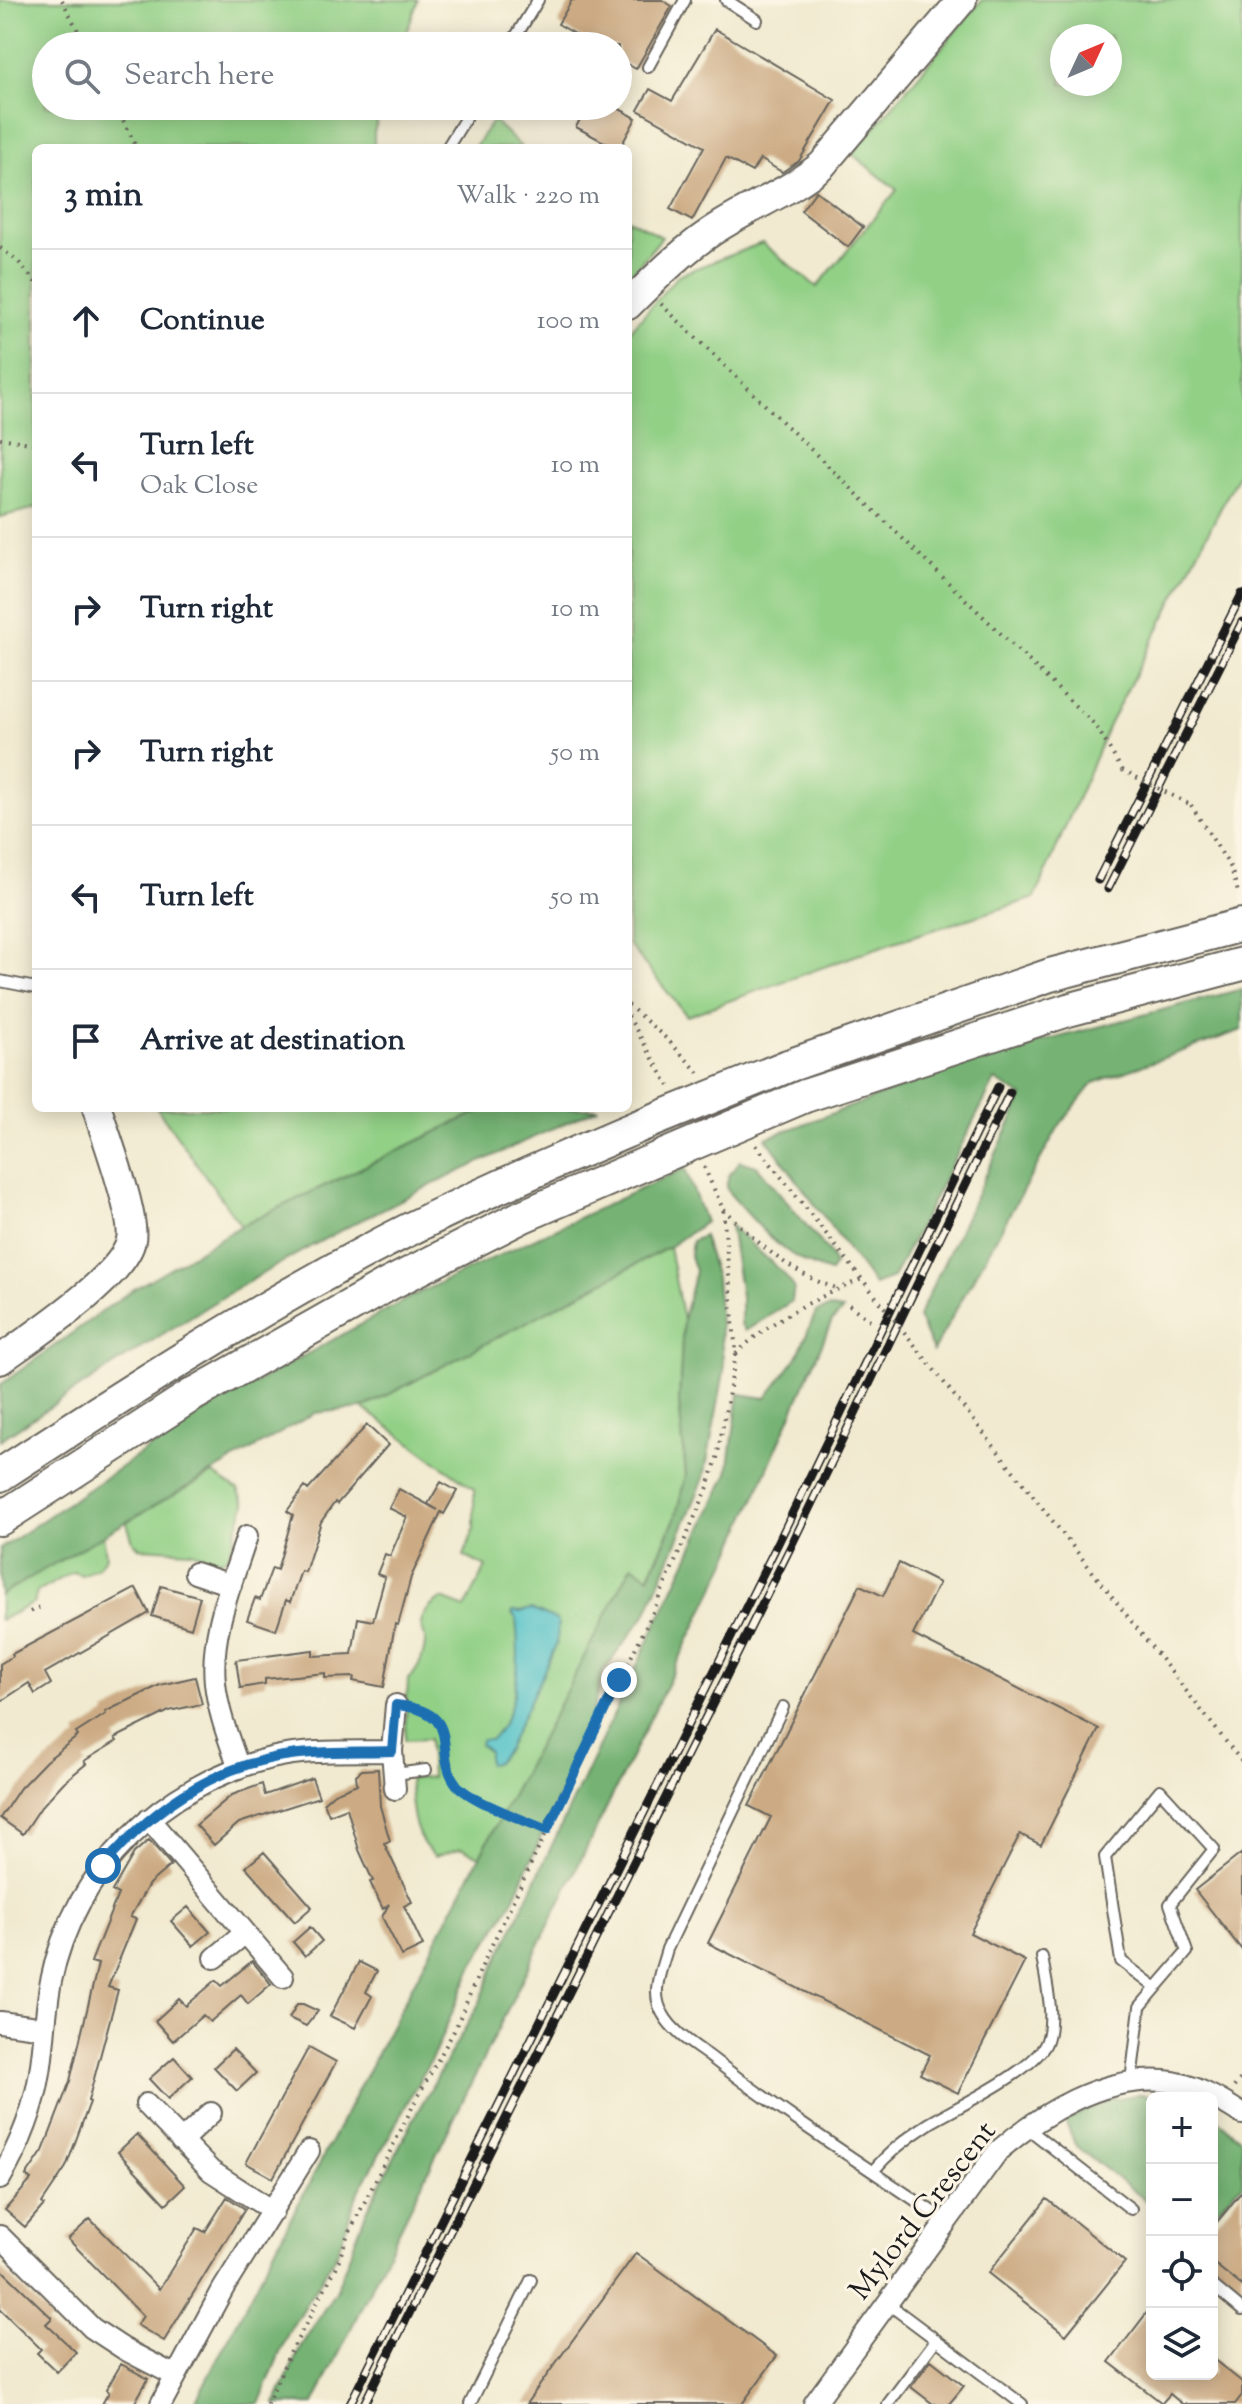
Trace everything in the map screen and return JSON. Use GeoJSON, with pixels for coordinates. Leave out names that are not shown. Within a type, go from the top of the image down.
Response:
{"type":"FeatureCollection","features":[{"type":"Feature","properties":{"kind":"main road"},"geometry":{"type":"LineString","coordinates":[[636,296],[698,241],[721,225],[803,181],[822,165],[962,0]]}},
{"type":"Feature","properties":{"kind":"main road"},"geometry":{"type":"LineString","coordinates":[[0,1475],[168,1366],[373,1248],[506,1183],[788,1066],[1050,975],[1242,925]]}},
{"type":"Feature","properties":{"kind":"main road"},"geometry":{"type":"LineString","coordinates":[[0,1519],[189,1397],[389,1284],[523,1216],[805,1096],[1068,1010],[1242,964]]}},
{"type":"Feature","properties":{"kind":"main road"},"geometry":{"type":"LineString","coordinates":[[0,1360],[94,1290],[115,1267],[131,1241],[128,1207],[98,1112]]}},
{"type":"Feature","properties":{"kind":"street"},"geometry":{"type":"LineString","coordinates":[[239,1768],[215,1683],[219,1626],[247,1536]]}},
{"type":"Feature","properties":{"kind":"street"},"geometry":{"type":"LineString","coordinates":[[195,1573],[231,1585]]}},
{"type":"Feature","properties":{"kind":"street"},"geometry":{"type":"LineString","coordinates":[[395,1782],[392,1751],[396,1705]]}},
{"type":"Feature","properties":{"kind":"street"},"geometry":{"type":"LineString","coordinates":[[0,2179],[19,2147],[28,2122],[40,2072],[56,1957],[77,1907],[103,1866],[149,1819],[197,1785],[239,1768],[272,1758],[311,1753],[392,1751]]}},
{"type":"Feature","properties":{"kind":"street"},"geometry":{"type":"LineString","coordinates":[[149,1819],[283,1977]]}},
{"type":"Feature","properties":{"kind":"street"},"geometry":{"type":"LineString","coordinates":[[215,1958],[245,1933]]}},
{"type":"Feature","properties":{"kind":"street"},"geometry":{"type":"LineString","coordinates":[[0,2022],[44,2028]]}},
{"type":"Feature","properties":{"kind":"street","name":"Mylord Crescent"},"geometry":{"type":"LineString","coordinates":[[814,2404],[998,2151],[1026,2127],[1076,2100],[1131,2081],[1165,2081],[1195,2089],[1242,2114]]}},
{"type":"Feature","properties":{"kind":"street"},"geometry":{"type":"LineString","coordinates":[[146,2104],[222,2180],[273,2211]]}},
{"type":"Feature","properties":{"kind":"street"},"geometry":{"type":"LineString","coordinates":[[181,2141],[211,2113]]}},
{"type":"Feature","properties":{"kind":"street"},"geometry":{"type":"LineString","coordinates":[[161,2404],[216,2301],[309,2151]]}},
{"type":"Feature","properties":{"kind":"street"},"geometry":{"type":"LineString","coordinates":[[0,2236],[92,2328],[176,2376]]}},
{"type":"Feature","properties":{"kind":"lane"},"geometry":{"type":"LineString","coordinates":[[519,32],[538,0]]}},
{"type":"Feature","properties":{"kind":"lane"},"geometry":{"type":"LineString","coordinates":[[648,67],[685,0]]}},
{"type":"Feature","properties":{"kind":"lane"},"geometry":{"type":"LineString","coordinates":[[726,0],[757,20]]}},
{"type":"Feature","properties":{"kind":"lane"},"geometry":{"type":"LineString","coordinates":[[449,144],[464,120]]}},
{"type":"Feature","properties":{"kind":"lane"},"geometry":{"type":"LineString","coordinates":[[0,981],[32,987]]}},
{"type":"Feature","properties":{"kind":"lane"},"geometry":{"type":"LineString","coordinates":[[783,1707],[667,1949],[657,1983],[662,2014],[680,2033],[755,2092],[946,2221]]}},
{"type":"Feature","properties":{"kind":"lane"},"geometry":{"type":"LineString","coordinates":[[395,1782],[426,1770]]}},
{"type":"Feature","properties":{"kind":"lane"},"geometry":{"type":"LineString","coordinates":[[1131,2081],[1140,2007],[1187,1952],[1170,1904],[1214,1849],[1160,1790],[1105,1857],[1121,1961],[1156,1988]]}},
{"type":"Feature","properties":{"kind":"lane"},"geometry":{"type":"LineString","coordinates":[[873,2171],[900,2143],[1039,2054],[1046,2043],[1050,2023],[1042,1957]]}},
{"type":"Feature","properties":{"kind":"lane"},"geometry":{"type":"LineString","coordinates":[[1026,2127],[1131,2209]]}},
{"type":"Feature","properties":{"kind":"lane"},"geometry":{"type":"LineString","coordinates":[[470,2404],[531,2280]]}},
{"type":"Feature","properties":{"kind":"lane"},"geometry":{"type":"LineString","coordinates":[[1218,2290],[1242,2310]]}},
{"type":"Feature","properties":{"kind":"lane"},"geometry":{"type":"LineString","coordinates":[[887,2303],[1022,2404]]}},
{"type":"Feature","properties":{"kind":"lane"},"geometry":{"type":"LineString","coordinates":[[888,2404],[936,2340]]}},
{"type":"Feature","properties":{"kind":"path"},"geometry":{"type":"LineString","coordinates":[[62,0],[79,32]]}},
{"type":"Feature","properties":{"kind":"path"},"geometry":{"type":"LineString","coordinates":[[123,120],[135,144]]}},
{"type":"Feature","properties":{"kind":"path"},"geometry":{"type":"LineString","coordinates":[[0,248],[17,260],[32,278]]}},
{"type":"Feature","properties":{"kind":"path"},"geometry":{"type":"LineString","coordinates":[[636,296],[1096,726],[1122,770],[1191,805],[1231,868],[1238,892]]}},
{"type":"Feature","properties":{"kind":"path"},"geometry":{"type":"LineString","coordinates":[[0,438],[32,443]]}},
{"type":"Feature","properties":{"kind":"path"},"geometry":{"type":"LineString","coordinates":[[632,1009],[682,1054],[708,1084]]}},
{"type":"Feature","properties":{"kind":"path"},"geometry":{"type":"LineString","coordinates":[[632,1023],[671,1090]]}},
{"type":"Feature","properties":{"kind":"path"},"geometry":{"type":"LineString","coordinates":[[756,1145],[1242,1762]]}},
{"type":"Feature","properties":{"kind":"path"},"geometry":{"type":"LineString","coordinates":[[267,2404],[288,2357],[336,2268],[361,2208],[454,2031],[486,1957],[652,1614],[708,1487],[717,1458],[736,1354],[723,1209],[703,1164]]}},
{"type":"Feature","properties":{"kind":"path"},"geometry":{"type":"LineString","coordinates":[[723,1209],[774,1256],[818,1283],[838,1288]]}},
{"type":"Feature","properties":{"kind":"path"},"geometry":{"type":"LineString","coordinates":[[736,1354],[752,1337],[783,1315],[862,1279]]}},
{"type":"Feature","properties":{"kind":"path"},"geometry":{"type":"LineString","coordinates":[[849,1305],[870,1320]]}},
{"type":"Feature","properties":{"kind":"path"},"geometry":{"type":"LineString","coordinates":[[30,1612],[43,1605]]}},
{"type":"Feature","properties":{"kind":"path"},"geometry":{"type":"LineString","coordinates":[[396,1705],[422,1709],[435,1720],[445,1737],[452,1776],[462,1790],[547,1830]]}},
{"type":"Feature","properties":{"kind":"green space"},"geometry":{"type":"Polygon","coordinates":[[[0,0],[418,0],[407,32],[32,32],[32,120],[378,120],[374,144],[32,144],[32,509],[0,517],[0,0]]]}},
{"type":"Feature","properties":{"kind":"green space"},"geometry":{"type":"Polygon","coordinates":[[[982,0],[1242,0],[1242,467],[1109,725],[1035,898],[888,944],[687,1016],[632,949],[632,328],[678,275],[762,243],[817,287],[897,190],[852,154],[982,0]]]}},
{"type":"Feature","properties":{"kind":"green space"},"geometry":{"type":"Polygon","coordinates":[[[493,120],[518,144],[477,144],[493,120]]]}},
{"type":"Feature","properties":{"kind":"green space"},"geometry":{"type":"Polygon","coordinates":[[[632,221],[662,237],[632,273],[632,221]]]}},
{"type":"Feature","properties":{"kind":"green space"},"geometry":{"type":"Polygon","coordinates":[[[1242,989],[1242,1030],[1093,1083],[1059,1126],[933,1351],[918,1317],[1023,1097],[995,1080],[893,1278],[874,1285],[766,1138],[987,1056],[1242,989]]]}},
{"type":"Feature","properties":{"kind":"green space"},"geometry":{"type":"Polygon","coordinates":[[[160,1112],[478,1112],[241,1226],[160,1112]]]}},
{"type":"Feature","properties":{"kind":"green space"},"geometry":{"type":"Polygon","coordinates":[[[478,1112],[589,1112],[430,1186],[307,1249],[165,1332],[0,1440],[0,1385],[129,1292],[241,1226],[478,1112]]]}},
{"type":"Feature","properties":{"kind":"green space"},"geometry":{"type":"Polygon","coordinates":[[[740,1161],[757,1166],[828,1251],[835,1265],[830,1272],[799,1259],[774,1241],[730,1194],[726,1187],[729,1175],[740,1161]]]}},
{"type":"Feature","properties":{"kind":"green space"},"geometry":{"type":"Polygon","coordinates":[[[685,1168],[705,1222],[669,1247],[363,1408],[315,1413],[0,1595],[0,1549],[192,1419],[412,1296],[685,1168]]]}},
{"type":"Feature","properties":{"kind":"green space"},"geometry":{"type":"Polygon","coordinates":[[[730,1225],[783,1273],[794,1287],[792,1301],[745,1331],[741,1324],[741,1296],[730,1225]]]}},
{"type":"Feature","properties":{"kind":"green space"},"geometry":{"type":"Polygon","coordinates":[[[703,1236],[716,1278],[724,1372],[704,1478],[647,1612],[603,1672],[589,1727],[513,1901],[473,1965],[435,2052],[357,2195],[337,2253],[288,2333],[259,2404],[194,2404],[632,1565],[649,1577],[675,1519],[686,1475],[679,1403],[683,1320],[695,1271],[690,1256],[692,1241],[703,1236]]]}},
{"type":"Feature","properties":{"kind":"green space"},"geometry":{"type":"Polygon","coordinates":[[[669,1247],[683,1320],[679,1403],[686,1475],[675,1519],[648,1577],[632,1566],[480,1856],[462,1848],[435,1856],[417,1832],[412,1811],[409,1779],[431,1777],[429,1739],[405,1740],[408,1679],[423,1654],[425,1637],[421,1624],[426,1612],[442,1599],[465,1608],[486,1567],[464,1556],[474,1529],[474,1489],[363,1408],[669,1247]]]}},
{"type":"Feature","properties":{"kind":"green space"},"geometry":{"type":"Polygon","coordinates":[[[829,1308],[843,1310],[832,1321],[726,1564],[314,2404],[275,2404],[301,2346],[336,2290],[365,2215],[416,2114],[480,2002],[728,1473],[739,1394],[766,1398],[797,1357],[816,1312],[829,1308]]]}},
{"type":"Feature","properties":{"kind":"green space"},"geometry":{"type":"Polygon","coordinates":[[[213,1474],[238,1490],[245,1504],[228,1556],[221,1561],[191,1551],[140,1548],[133,1542],[126,1520],[213,1474]]]}},
{"type":"Feature","properties":{"kind":"green space"},"geometry":{"type":"Polygon","coordinates":[[[103,1534],[106,1556],[98,1567],[82,1575],[73,1572],[37,1592],[34,1603],[0,1620],[0,1595],[103,1534]]]}},
{"type":"Feature","properties":{"kind":"green space"},"geometry":{"type":"Polygon","coordinates":[[[1146,2095],[1146,2200],[1076,2146],[1065,2121],[1108,2100],[1146,2095]]]}},
{"type":"Feature","properties":{"kind":"green space"},"geometry":{"type":"Polygon","coordinates":[[[1218,2120],[1242,2140],[1242,2186],[1218,2209],[1218,2120]]]}},
{"type":"Feature","properties":{"kind":"water"},"geometry":{"type":"Polygon","coordinates":[[[531,1609],[558,1621],[557,1643],[508,1748],[497,1762],[490,1764],[488,1751],[480,1745],[481,1740],[491,1740],[501,1728],[516,1683],[517,1633],[516,1618],[512,1614],[531,1609]]]}},
{"type":"Feature","properties":{"kind":"building"},"geometry":{"type":"Polygon","coordinates":[[[572,0],[662,0],[672,6],[636,69],[632,67],[632,32],[572,32],[558,24],[572,0]]]}},
{"type":"Feature","properties":{"kind":"building"},"geometry":{"type":"Polygon","coordinates":[[[715,29],[835,100],[799,161],[782,172],[760,159],[752,172],[726,158],[692,221],[670,209],[704,147],[638,110],[650,89],[672,101],[715,29]]]}},
{"type":"Feature","properties":{"kind":"building"},"geometry":{"type":"Polygon","coordinates":[[[636,118],[622,144],[608,144],[576,127],[580,120],[636,118]]]}},
{"type":"Feature","properties":{"kind":"building"},"geometry":{"type":"Polygon","coordinates":[[[816,191],[863,227],[848,247],[801,211],[816,191]]]}},
{"type":"Feature","properties":{"kind":"building"},"geometry":{"type":"Polygon","coordinates":[[[367,1425],[388,1445],[337,1504],[335,1502],[321,1522],[305,1572],[301,1571],[290,1602],[286,1600],[276,1630],[247,1620],[255,1598],[260,1600],[272,1568],[277,1570],[293,1515],[287,1511],[305,1487],[308,1490],[367,1425]]]}},
{"type":"Feature","properties":{"kind":"building"},"geometry":{"type":"Polygon","coordinates":[[[441,1482],[457,1491],[444,1514],[441,1512],[411,1577],[398,1625],[395,1624],[384,1687],[353,1681],[354,1677],[325,1678],[325,1673],[265,1679],[265,1684],[240,1688],[236,1660],[313,1650],[313,1656],[352,1654],[358,1618],[373,1621],[385,1577],[377,1574],[385,1554],[390,1556],[407,1517],[389,1508],[399,1489],[438,1510],[428,1504],[441,1482]]]}},
{"type":"Feature","properties":{"kind":"building"},"geometry":{"type":"Polygon","coordinates":[[[899,1563],[939,1583],[913,1635],[1099,1729],[1041,1845],[1020,1834],[970,1933],[1025,1961],[958,2093],[920,2074],[930,2055],[708,1943],[771,1817],[749,1806],[860,1585],[883,1596],[899,1563]]]}},
{"type":"Feature","properties":{"kind":"building"},"geometry":{"type":"Polygon","coordinates":[[[161,1586],[200,1597],[191,1628],[152,1616],[161,1586]]]}},
{"type":"Feature","properties":{"kind":"building"},"geometry":{"type":"Polygon","coordinates":[[[136,1588],[149,1613],[45,1673],[51,1684],[35,1694],[29,1683],[0,1702],[0,1664],[12,1654],[136,1588]]]}},
{"type":"Feature","properties":{"kind":"building"},"geometry":{"type":"Polygon","coordinates":[[[195,1677],[202,1704],[169,1711],[115,1738],[117,1741],[84,1761],[86,1764],[41,1807],[23,1834],[0,1818],[20,1788],[46,1761],[105,1712],[160,1685],[195,1677]]]}},
{"type":"Feature","properties":{"kind":"building"},"geometry":{"type":"Polygon","coordinates":[[[378,1769],[380,1806],[390,1841],[384,1843],[412,1902],[404,1906],[423,1946],[402,1956],[382,1917],[389,1904],[383,1909],[370,1882],[373,1881],[359,1850],[347,1808],[329,1815],[324,1802],[334,1793],[357,1784],[356,1775],[362,1770],[378,1769]]]}},
{"type":"Feature","properties":{"kind":"building"},"geometry":{"type":"Polygon","coordinates":[[[312,1778],[319,1797],[239,1823],[214,1845],[196,1825],[232,1795],[262,1784],[265,1795],[312,1778]]]}},
{"type":"Feature","properties":{"kind":"building"},"geometry":{"type":"Polygon","coordinates":[[[149,1840],[171,1865],[149,1884],[130,1917],[136,1919],[108,1987],[118,1990],[90,2102],[66,2167],[42,2203],[44,2205],[25,2227],[5,2210],[31,2180],[26,2176],[43,2151],[70,2081],[98,1964],[91,1962],[118,1894],[112,1891],[134,1853],[149,1840]]]}},
{"type":"Feature","properties":{"kind":"building"},"geometry":{"type":"Polygon","coordinates":[[[264,1852],[312,1907],[295,1922],[246,1867],[264,1852]]]}},
{"type":"Feature","properties":{"kind":"building"},"geometry":{"type":"Polygon","coordinates":[[[1242,1853],[1242,1950],[1195,1890],[1242,1853]]]}},
{"type":"Feature","properties":{"kind":"building"},"geometry":{"type":"Polygon","coordinates":[[[188,1907],[210,1932],[193,1946],[171,1921],[188,1907]]]}},
{"type":"Feature","properties":{"kind":"building"},"geometry":{"type":"Polygon","coordinates":[[[310,1927],[322,1941],[305,1956],[293,1942],[310,1927]]]}},
{"type":"Feature","properties":{"kind":"building"},"geometry":{"type":"Polygon","coordinates":[[[252,1961],[271,1984],[248,2004],[241,1995],[210,2022],[203,2015],[173,2041],[155,2021],[179,1999],[186,2006],[216,1980],[222,1986],[252,1961]]]}},
{"type":"Feature","properties":{"kind":"building"},"geometry":{"type":"Polygon","coordinates":[[[359,1962],[377,1971],[366,1992],[372,1996],[355,2028],[330,2016],[359,1962]]]}},
{"type":"Feature","properties":{"kind":"building"},"geometry":{"type":"Polygon","coordinates":[[[297,2004],[318,2011],[306,2026],[289,2018],[297,2004]]]}},
{"type":"Feature","properties":{"kind":"building"},"geometry":{"type":"Polygon","coordinates":[[[309,2047],[336,2062],[273,2178],[246,2163],[309,2047]]]}},
{"type":"Feature","properties":{"kind":"building"},"geometry":{"type":"Polygon","coordinates":[[[233,2049],[256,2073],[237,2091],[214,2067],[233,2049]]]}},
{"type":"Feature","properties":{"kind":"building"},"geometry":{"type":"Polygon","coordinates":[[[174,2057],[192,2077],[168,2099],[149,2079],[174,2057]]]}},
{"type":"Feature","properties":{"kind":"building"},"geometry":{"type":"Polygon","coordinates":[[[137,2134],[185,2186],[166,2204],[118,2152],[137,2134]]]}},
{"type":"Feature","properties":{"kind":"building"},"geometry":{"type":"Polygon","coordinates":[[[1242,2191],[1242,2286],[1218,2267],[1218,2221],[1242,2191]]]}},
{"type":"Feature","properties":{"kind":"building"},"geometry":{"type":"Polygon","coordinates":[[[227,2197],[245,2209],[164,2341],[137,2325],[143,2316],[68,2239],[90,2219],[159,2289],[197,2228],[205,2232],[227,2197]]]}},
{"type":"Feature","properties":{"kind":"building"},"geometry":{"type":"Polygon","coordinates":[[[1047,2199],[1125,2262],[1066,2335],[988,2273],[1047,2199]]]}},
{"type":"Feature","properties":{"kind":"building"},"geometry":{"type":"Polygon","coordinates":[[[636,2253],[777,2356],[742,2404],[526,2404],[636,2253]]]}},
{"type":"Feature","properties":{"kind":"building"},"geometry":{"type":"Polygon","coordinates":[[[0,2268],[52,2318],[46,2324],[76,2352],[57,2372],[37,2353],[41,2349],[0,2309],[0,2268]]]}},
{"type":"Feature","properties":{"kind":"building"},"geometry":{"type":"Polygon","coordinates":[[[1146,2314],[1146,2380],[1218,2380],[1218,2363],[1242,2382],[1242,2395],[1235,2404],[1182,2404],[1170,2394],[1162,2403],[1109,2362],[1146,2314]]]}},
{"type":"Feature","properties":{"kind":"building"},"geometry":{"type":"Polygon","coordinates":[[[931,2360],[964,2386],[949,2404],[933,2404],[911,2387],[931,2360]]]}},
{"type":"Feature","properties":{"kind":"building"},"geometry":{"type":"Polygon","coordinates":[[[121,2364],[148,2379],[134,2404],[102,2404],[109,2392],[106,2390],[121,2364]]]}},
{"type":"Feature","properties":{"kind":"railway"},"geometry":{"type":"LineString","coordinates":[[1098,880],[1242,594]]}},
{"type":"Feature","properties":{"kind":"railway"},"geometry":{"type":"LineString","coordinates":[[1108,889],[1242,622]]}},
{"type":"Feature","properties":{"kind":"railway"},"geometry":{"type":"LineString","coordinates":[[350,2404],[779,1541],[998,1087]]}},
{"type":"Feature","properties":{"kind":"railway"},"geometry":{"type":"LineString","coordinates":[[364,2404],[791,1546],[1010,1092]]}},
{"type":"Feature","properties":{"kind":"route"},"geometry":{"type":"LineString","coordinates":[[103,1866],[149,1819],[197,1785],[220,1775],[272,1758],[293,1755],[392,1751],[396,1705],[422,1709],[435,1720],[445,1737],[449,1769],[462,1790],[547,1830],[619,1680]]}}]}
